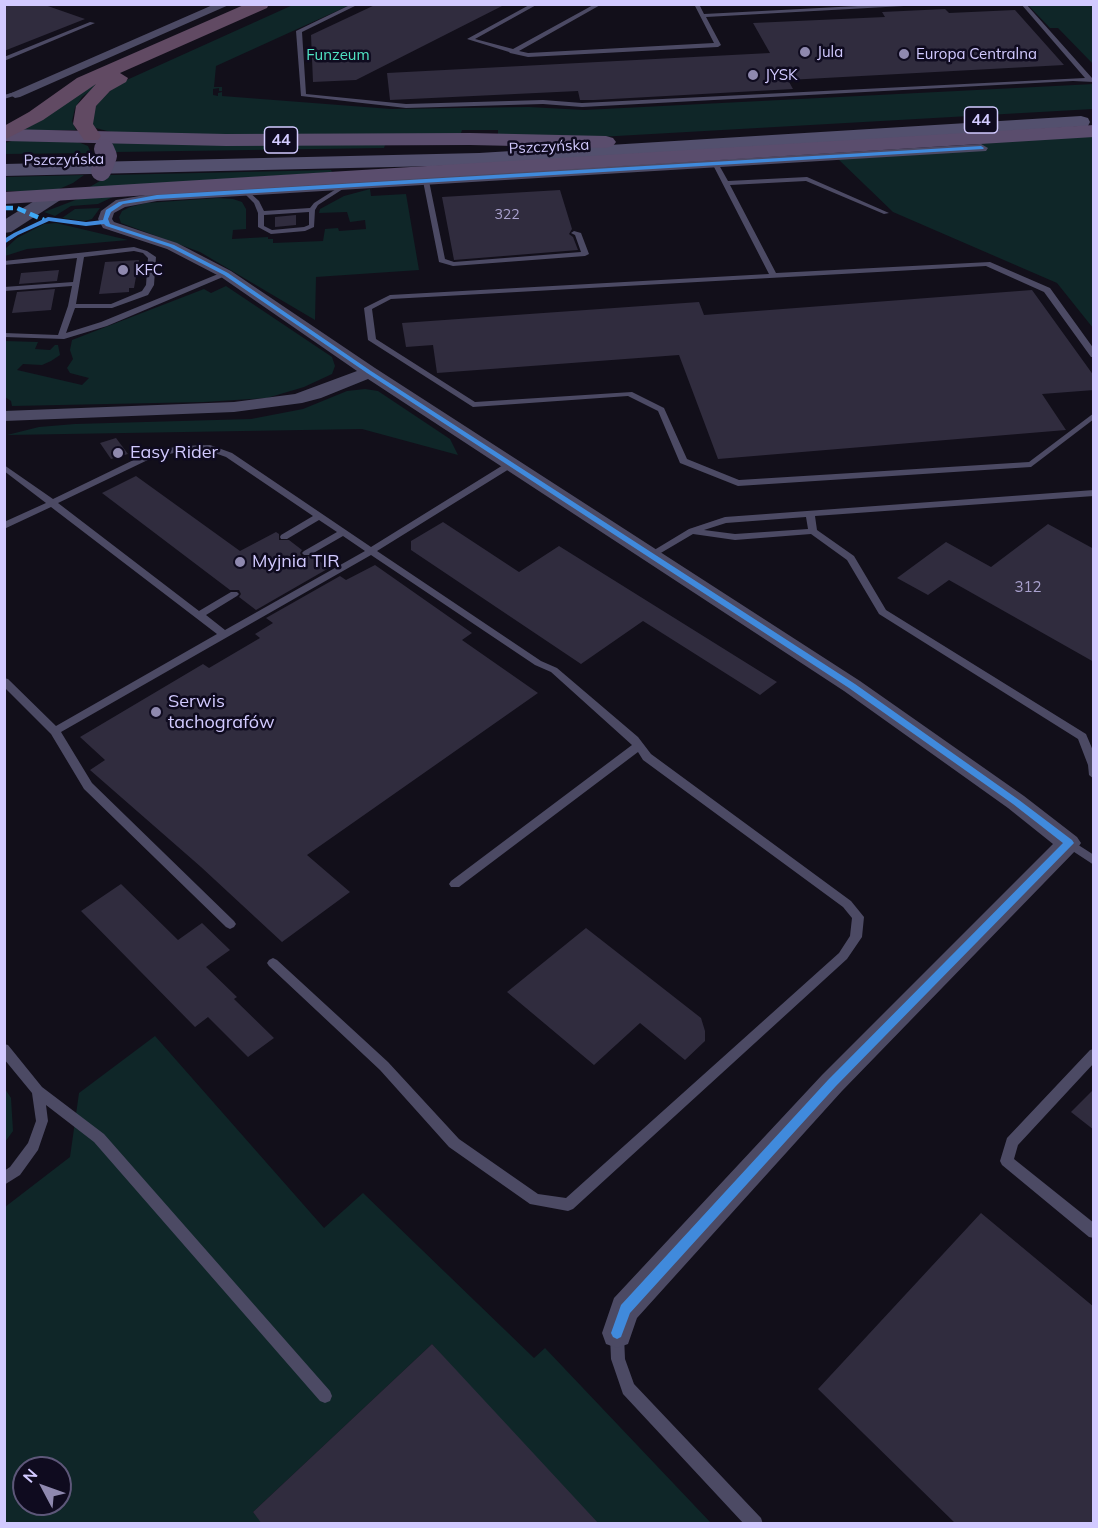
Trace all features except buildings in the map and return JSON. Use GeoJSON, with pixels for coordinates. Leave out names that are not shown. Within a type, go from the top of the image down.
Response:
{"type":"FeatureCollection","features":[{"type":"Feature","properties":{"kind":"highway"},"geometry":{"type":"LineString","coordinates":[[4,134],[36,116],[84,82],[267,7]]}},
{"type":"Feature","properties":{"kind":"highway"},"geometry":{"type":"LineString","coordinates":[[98,142],[83,124],[83,116],[92,97],[103,87],[267,7]]}},
{"type":"Feature","properties":{"kind":"main road","name":"44"},"geometry":{"type":"LineString","coordinates":[[4,198],[929,140],[1090,122]]}},
{"type":"Feature","properties":{"kind":"main road","name":"Pszczyńska"},"geometry":{"type":"LineString","coordinates":[[4,162],[418,153],[1090,122]]}},
{"type":"Feature","properties":{"kind":"main road","name":"Pszczyńska"},"geometry":{"type":"LineString","coordinates":[[4,170],[489,158],[1090,122]]}},
{"type":"Feature","properties":{"kind":"main road"},"geometry":{"type":"LineString","coordinates":[[4,134],[98,142],[107,156],[101,171],[85,183],[56,195]]}},
{"type":"Feature","properties":{"kind":"main road","name":"44"},"geometry":{"type":"LineString","coordinates":[[98,142],[470,139],[632,142]]}},
{"type":"Feature","properties":{"kind":"street"},"geometry":{"type":"LineString","coordinates":[[10,95],[226,4]]}},
{"type":"Feature","properties":{"kind":"street"},"geometry":{"type":"LineString","coordinates":[[617,1333],[625,1309],[832,1083],[1070,843],[852,686],[369,372],[226,274],[172,246],[108,225],[105,219],[108,211],[130,201],[981,148]]}},
{"type":"Feature","properties":{"kind":"street"},"geometry":{"type":"LineString","coordinates":[[4,228],[56,195]]}},
{"type":"Feature","properties":{"kind":"street"},"geometry":{"type":"LineString","coordinates":[[4,416],[234,407],[296,399],[315,394],[369,372]]}},
{"type":"Feature","properties":{"kind":"lane"},"geometry":{"type":"LineString","coordinates":[[357,4],[299,31],[303,95],[406,106],[543,102],[582,105],[1073,79],[1092,80]]}},
{"type":"Feature","properties":{"kind":"lane"},"geometry":{"type":"LineString","coordinates":[[536,4],[470,39],[528,56],[718,45],[696,4]]}},
{"type":"Feature","properties":{"kind":"lane"},"geometry":{"type":"LineString","coordinates":[[512,52],[600,4]]}},
{"type":"Feature","properties":{"kind":"lane"},"geometry":{"type":"LineString","coordinates":[[702,16],[938,4]]}},
{"type":"Feature","properties":{"kind":"lane"},"geometry":{"type":"LineString","coordinates":[[1023,4],[1092,80]]}},
{"type":"Feature","properties":{"kind":"lane"},"geometry":{"type":"LineString","coordinates":[[4,59],[92,23]]}},
{"type":"Feature","properties":{"kind":"lane"},"geometry":{"type":"LineString","coordinates":[[716,165],[774,276]]}},
{"type":"Feature","properties":{"kind":"lane"},"geometry":{"type":"LineString","coordinates":[[726,183],[807,179],[886,213]]}},
{"type":"Feature","properties":{"kind":"lane"},"geometry":{"type":"LineString","coordinates":[[426,181],[442,260],[453,264],[585,254],[578,233],[574,233]]}},
{"type":"Feature","properties":{"kind":"lane"},"geometry":{"type":"LineString","coordinates":[[246,192],[257,202],[261,213],[261,227],[271,232],[312,226],[312,210],[316,204],[344,186]]}},
{"type":"Feature","properties":{"kind":"lane"},"geometry":{"type":"LineString","coordinates":[[261,213],[312,210]]}},
{"type":"Feature","properties":{"kind":"lane"},"geometry":{"type":"LineString","coordinates":[[4,263],[134,249],[152,257],[150,285],[145,294],[112,306],[72,306]]}},
{"type":"Feature","properties":{"kind":"lane"},"geometry":{"type":"LineString","coordinates":[[61,337],[72,306],[81,255]]}},
{"type":"Feature","properties":{"kind":"lane"},"geometry":{"type":"LineString","coordinates":[[1094,355],[1047,291],[987,264],[390,297],[368,308],[372,340],[473,405],[629,394],[661,410],[683,460],[738,483],[1031,464],[1094,415]]}},
{"type":"Feature","properties":{"kind":"lane"},"geometry":{"type":"LineString","coordinates":[[4,335],[61,337],[104,324],[226,274]]}},
{"type":"Feature","properties":{"kind":"lane"},"geometry":{"type":"LineString","coordinates":[[4,289],[75,284]]}},
{"type":"Feature","properties":{"kind":"lane"},"geometry":{"type":"LineString","coordinates":[[4,526],[151,455],[179,448],[210,448],[229,455],[538,663],[554,670],[639,746],[647,757],[847,904],[858,917],[856,937],[843,956],[568,1205],[536,1200],[454,1143],[384,1066],[273,963]]}},
{"type":"Feature","properties":{"kind":"lane"},"geometry":{"type":"LineString","coordinates":[[55,731],[371,551],[511,464]]}},
{"type":"Feature","properties":{"kind":"lane"},"geometry":{"type":"LineString","coordinates":[[4,467],[224,634]]}},
{"type":"Feature","properties":{"kind":"lane"},"geometry":{"type":"LineString","coordinates":[[651,555],[692,531],[725,520],[1094,493]]}},
{"type":"Feature","properties":{"kind":"lane"},"geometry":{"type":"LineString","coordinates":[[810,513],[813,531]]}},
{"type":"Feature","properties":{"kind":"lane"},"geometry":{"type":"LineString","coordinates":[[284,537],[320,516]]}},
{"type":"Feature","properties":{"kind":"lane"},"geometry":{"type":"LineString","coordinates":[[692,531],[735,537],[813,531],[852,558],[882,612],[1082,737],[1093,765],[1094,775]]}},
{"type":"Feature","properties":{"kind":"lane"},"geometry":{"type":"LineString","coordinates":[[307,553],[344,532]]}},
{"type":"Feature","properties":{"kind":"lane"},"geometry":{"type":"LineString","coordinates":[[199,615],[234,594]]}},
{"type":"Feature","properties":{"kind":"lane"},"geometry":{"type":"LineString","coordinates":[[4,681],[55,731],[87,786],[230,924]]}},
{"type":"Feature","properties":{"kind":"lane"},"geometry":{"type":"LineString","coordinates":[[455,884],[639,746]]}},
{"type":"Feature","properties":{"kind":"lane"},"geometry":{"type":"LineString","coordinates":[[1070,843],[1094,861]]}},
{"type":"Feature","properties":{"kind":"lane"},"geometry":{"type":"LineString","coordinates":[[4,1049],[38,1091],[99,1138],[325,1396]]}},
{"type":"Feature","properties":{"kind":"lane"},"geometry":{"type":"LineString","coordinates":[[1094,1054],[1012,1142],[1006,1161],[1094,1232]]}},
{"type":"Feature","properties":{"kind":"lane"},"geometry":{"type":"LineString","coordinates":[[4,1179],[15,1171],[33,1146],[42,1121],[38,1091]]}},
{"type":"Feature","properties":{"kind":"lane"},"geometry":{"type":"LineString","coordinates":[[617,1333],[618,1359],[628,1389],[755,1524]]}},
{"type":"Feature","properties":{"kind":"green space"},"geometry":{"type":"Polygon","coordinates":[[[295,4],[350,5],[216,66],[214,87],[222,87],[222,91],[219,91],[219,88],[213,89],[213,95],[218,96],[218,93],[222,92],[222,96],[391,109],[529,107],[584,110],[1094,84],[1093,109],[599,137],[498,135],[498,130],[462,130],[461,133],[474,134],[277,137],[111,132],[92,127],[91,115],[98,101],[120,83],[295,4]]]}},
{"type":"Feature","properties":{"kind":"green space"},"geometry":{"type":"Polygon","coordinates":[[[1028,5],[1093,5],[1093,64],[1058,28],[1050,28],[1028,5]]]}},
{"type":"Feature","properties":{"kind":"green space"},"geometry":{"type":"Polygon","coordinates":[[[124,71],[99,84],[82,97],[75,108],[72,121],[76,130],[22,130],[87,86],[124,71]]]}},
{"type":"Feature","properties":{"kind":"green space"},"geometry":{"type":"Polygon","coordinates":[[[1093,135],[1093,328],[1057,283],[893,212],[837,158],[985,150],[978,141],[1093,135]]]}},
{"type":"Feature","properties":{"kind":"green space"},"geometry":{"type":"Polygon","coordinates":[[[15,140],[73,140],[88,146],[91,153],[5,154],[5,143],[15,140]]]}},
{"type":"Feature","properties":{"kind":"green space"},"geometry":{"type":"Polygon","coordinates":[[[105,140],[385,145],[384,148],[116,152],[105,140]]]}},
{"type":"Feature","properties":{"kind":"green space"},"geometry":{"type":"Polygon","coordinates":[[[331,170],[332,172],[88,188],[110,175],[331,170]]]}},
{"type":"Feature","properties":{"kind":"green space"},"geometry":{"type":"Polygon","coordinates":[[[84,175],[59,189],[5,191],[4,177],[84,175]]]}},
{"type":"Feature","properties":{"kind":"green space"},"geometry":{"type":"Polygon","coordinates":[[[370,189],[371,196],[406,194],[419,270],[316,277],[315,320],[200,252],[121,223],[119,217],[122,211],[146,203],[233,199],[242,202],[246,209],[246,229],[233,230],[232,239],[268,237],[268,239],[273,239],[273,243],[323,241],[325,229],[338,228],[339,231],[366,229],[365,220],[350,222],[347,212],[319,213],[320,209],[344,196],[370,189]]]}},
{"type":"Feature","properties":{"kind":"green space"},"geometry":{"type":"Polygon","coordinates":[[[117,195],[98,204],[71,206],[55,216],[44,212],[78,199],[117,195]]]}},
{"type":"Feature","properties":{"kind":"green space"},"geometry":{"type":"Polygon","coordinates":[[[100,208],[92,219],[85,221],[62,218],[75,209],[100,208]]]}},
{"type":"Feature","properties":{"kind":"green space"},"geometry":{"type":"Polygon","coordinates":[[[56,223],[128,240],[27,249],[5,256],[5,249],[17,238],[44,224],[56,223]]]}},
{"type":"Feature","properties":{"kind":"green space"},"geometry":{"type":"Polygon","coordinates":[[[226,286],[332,357],[335,366],[332,374],[304,387],[267,398],[204,402],[12,406],[11,401],[5,397],[5,341],[38,342],[35,349],[50,350],[58,345],[60,355],[51,361],[42,365],[23,364],[17,370],[82,385],[89,378],[70,373],[67,368],[73,359],[70,350],[72,340],[204,289],[211,293],[226,286]]]}},
{"type":"Feature","properties":{"kind":"green space"},"geometry":{"type":"Polygon","coordinates":[[[365,389],[378,391],[450,439],[458,455],[362,429],[7,435],[39,427],[75,424],[251,419],[303,409],[347,391],[365,389]]]}},
{"type":"Feature","properties":{"kind":"green space"},"geometry":{"type":"Polygon","coordinates":[[[155,1036],[324,1228],[363,1193],[534,1358],[545,1348],[711,1523],[590,1523],[432,1344],[253,1512],[262,1523],[5,1524],[5,1207],[70,1157],[79,1093],[155,1036]]]}},
{"type":"Feature","properties":{"kind":"green space"},"geometry":{"type":"Polygon","coordinates":[[[5,1089],[11,1098],[13,1131],[5,1142],[5,1089]]]}},
{"type":"Feature","properties":{"kind":"marked path"},"geometry":{"type":"LineString","coordinates":[[4,208],[17,208],[44,220]]}},
{"type":"Feature","properties":{"kind":"cycle path"},"geometry":{"type":"LineString","coordinates":[[617,1333],[625,1309],[832,1083],[1069,843],[1016,802],[852,686],[369,372],[226,274],[172,246],[108,225],[105,219],[108,211],[121,203],[157,197],[981,148]]}},
{"type":"Feature","properties":{"kind":"cycle path"},"geometry":{"type":"LineString","coordinates":[[4,242],[48,219],[86,224],[105,222]]}},
{"type":"Feature","properties":{"kind":"place","name":"Jula"},"geometry":{"type":"Point","coordinates":[805,52]}},
{"type":"Feature","properties":{"kind":"place","name":"Europa Centralna"},"geometry":{"type":"Point","coordinates":[904,54]}},
{"type":"Feature","properties":{"kind":"place","name":"JYSK"},"geometry":{"type":"Point","coordinates":[753,75]}},
{"type":"Feature","properties":{"kind":"place","name":"KFC"},"geometry":{"type":"Point","coordinates":[123,270]}},
{"type":"Feature","properties":{"kind":"place","name":"Easy Rider"},"geometry":{"type":"Point","coordinates":[118,453]}},
{"type":"Feature","properties":{"kind":"place","name":"Myjnia TIR"},"geometry":{"type":"Point","coordinates":[240,562]}},
{"type":"Feature","properties":{"kind":"place","name":"Serwis tachografów"},"geometry":{"type":"Point","coordinates":[156,712]}},
{"type":"Feature","properties":{"kind":"park label","name":"Funzeum"},"geometry":{"type":"Point","coordinates":[338,55]}}]}
